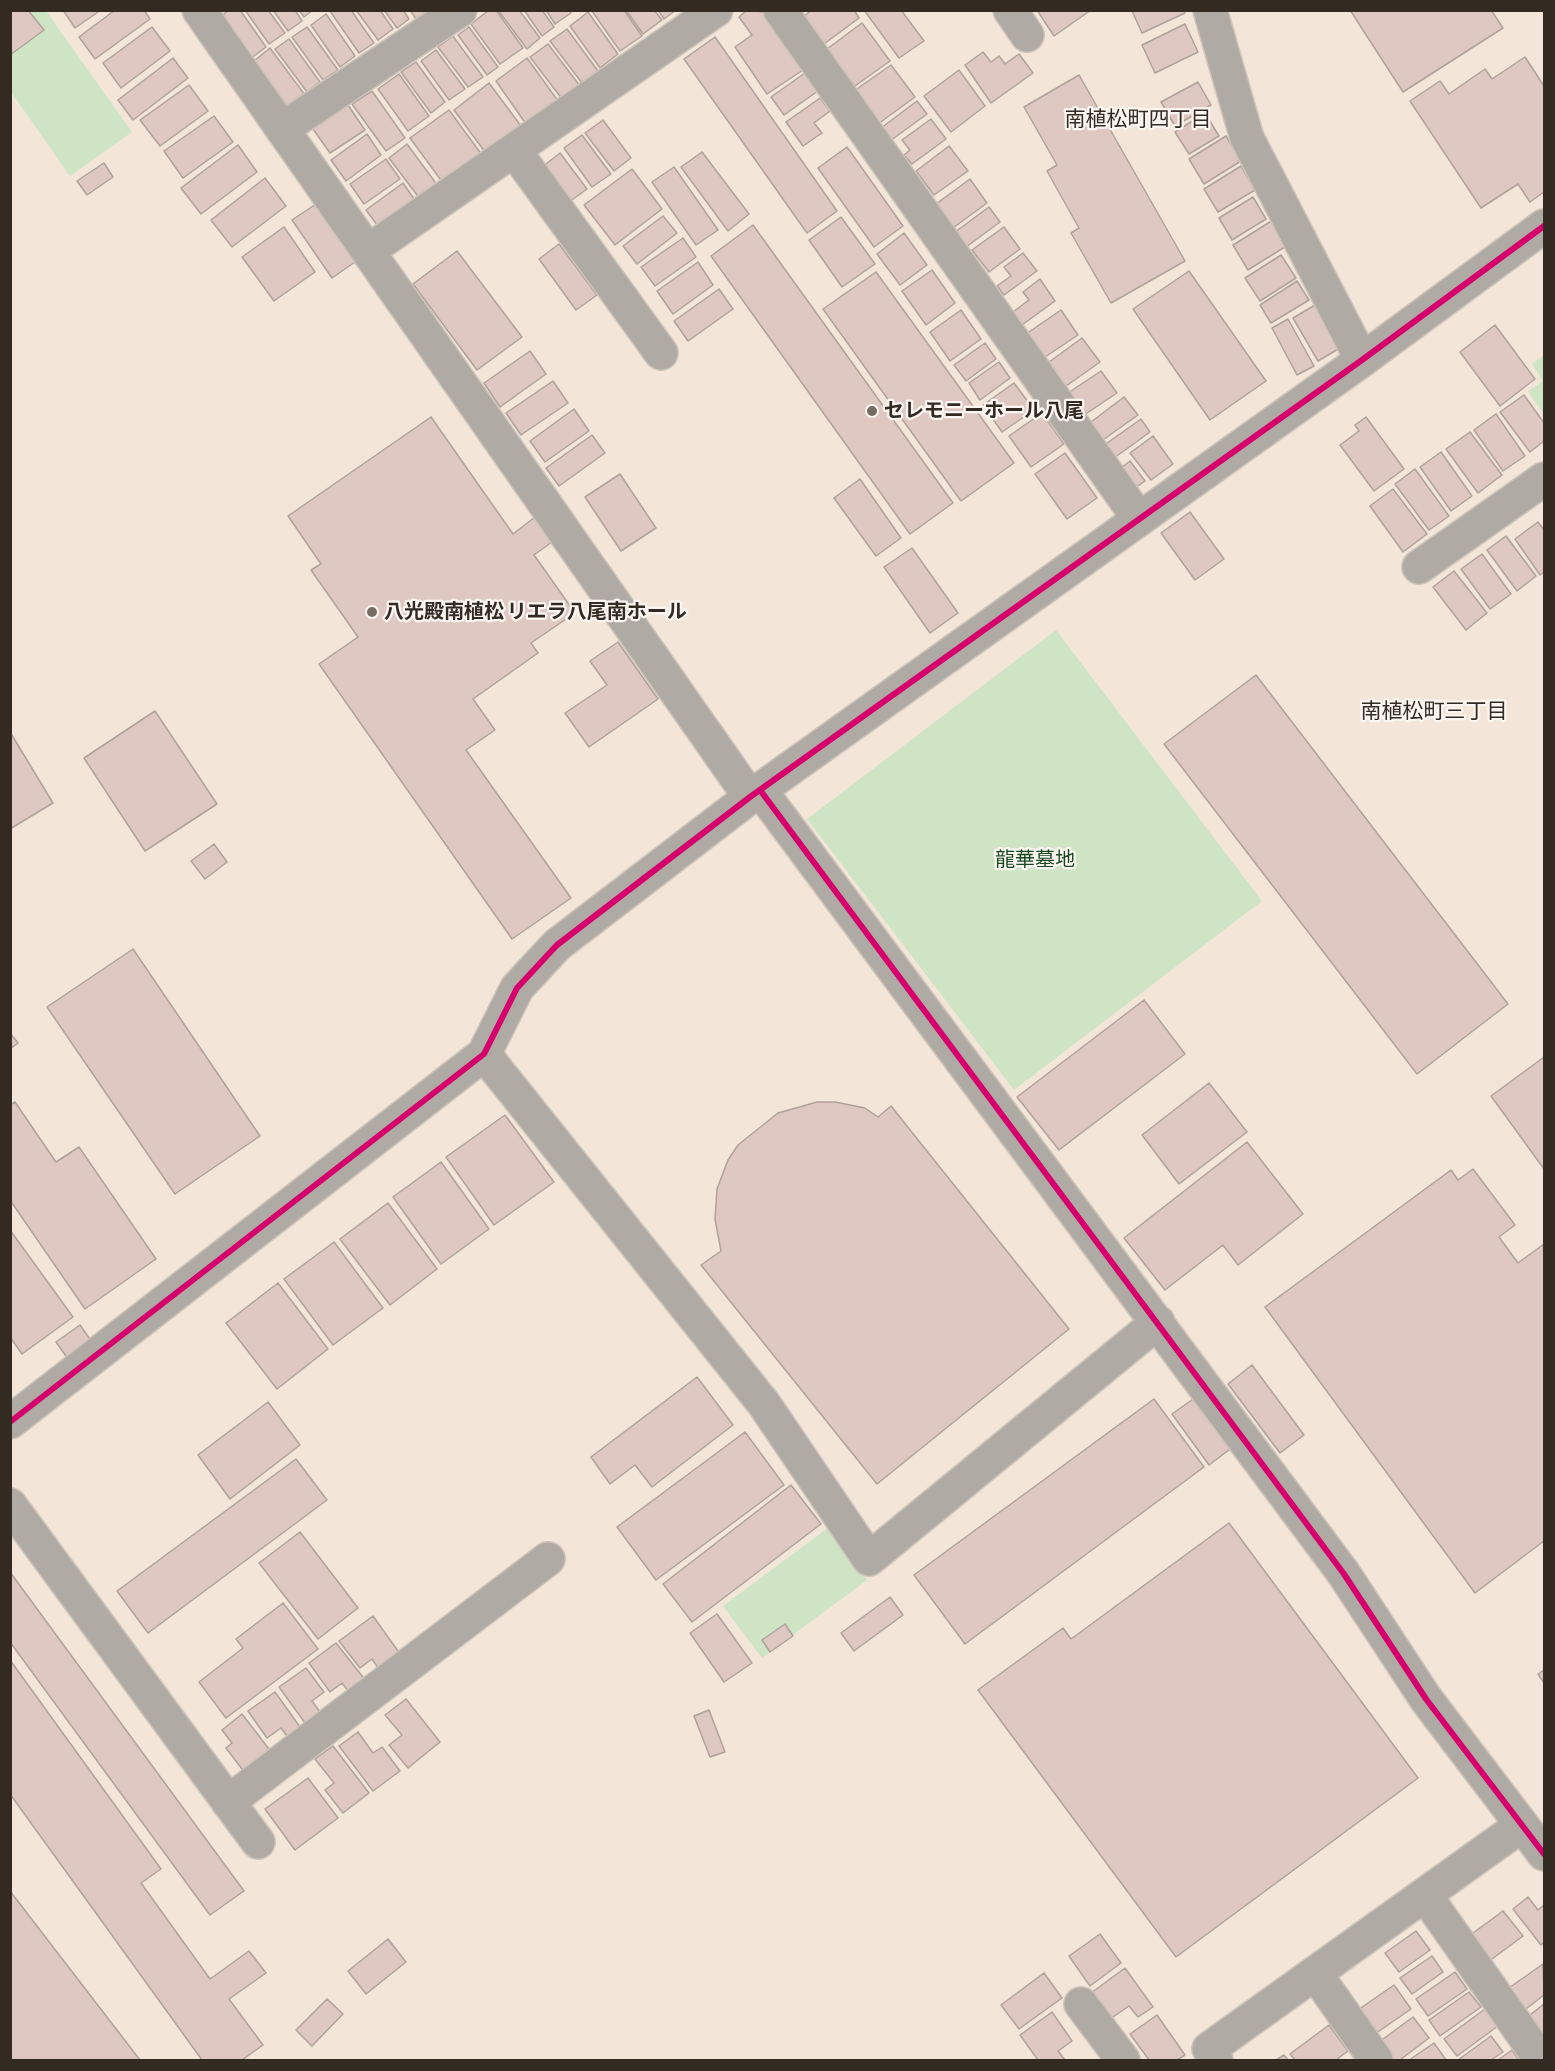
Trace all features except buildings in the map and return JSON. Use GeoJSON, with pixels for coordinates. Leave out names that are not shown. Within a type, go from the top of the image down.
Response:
{"type":"FeatureCollection","features":[{"type":"Feature","properties":{"kind":"street"},"geometry":{"type":"LineString","coordinates":[[199,10],[755,794],[1158,1322],[1344,1574],[1426,1699],[1545,1854]]}},
{"type":"Feature","properties":{"kind":"street"},"geometry":{"type":"LineString","coordinates":[[282,129],[460,10]]}},
{"type":"Feature","properties":{"kind":"street"},"geometry":{"type":"LineString","coordinates":[[368,251],[716,10]]}},
{"type":"Feature","properties":{"kind":"street"},"geometry":{"type":"LineString","coordinates":[[780,10],[1139,519]]}},
{"type":"Feature","properties":{"kind":"street"},"geometry":{"type":"LineString","coordinates":[[1210,10],[1246,138],[1362,360]]}},
{"type":"Feature","properties":{"kind":"street"},"geometry":{"type":"LineString","coordinates":[[514,150],[661,353]]}},
{"type":"Feature","properties":{"kind":"street"},"geometry":{"type":"LineString","coordinates":[[10,1422],[484,1054],[517,988],[556,945],[755,794],[1362,360],[1545,226]]}},
{"type":"Feature","properties":{"kind":"street"},"geometry":{"type":"LineString","coordinates":[[1419,567],[1545,479]]}},
{"type":"Feature","properties":{"kind":"street"},"geometry":{"type":"LineString","coordinates":[[484,1054],[764,1404],[869,1559],[1158,1322]]}},
{"type":"Feature","properties":{"kind":"street"},"geometry":{"type":"LineString","coordinates":[[10,1505],[258,1842]]}},
{"type":"Feature","properties":{"kind":"street"},"geometry":{"type":"LineString","coordinates":[[228,1802],[548,1558]]}},
{"type":"Feature","properties":{"kind":"street"},"geometry":{"type":"LineString","coordinates":[[1214,2060],[1209,2049],[1522,1825]]}},
{"type":"Feature","properties":{"kind":"street"},"geometry":{"type":"LineString","coordinates":[[1425,1895],[1541,2061]]}},
{"type":"Feature","properties":{"kind":"street"},"geometry":{"type":"LineString","coordinates":[[1315,1974],[1376,2061]]}},
{"type":"Feature","properties":{"kind":"street"},"geometry":{"type":"LineString","coordinates":[[1082,2004],[1123,2061]]}},
{"type":"Feature","properties":{"kind":"green space"},"geometry":{"type":"Polygon","coordinates":[[[10,11],[46,11],[132,132],[70,176],[11,92],[10,11]]]}},
{"type":"Feature","properties":{"kind":"green space"},"geometry":{"type":"Polygon","coordinates":[[[1544,355],[1544,415],[1528,391],[1543,381],[1532,364],[1544,355]]]}},
{"type":"Feature","properties":{"kind":"green space","name":"龍華墓地"},"geometry":{"type":"Polygon","coordinates":[[[1056,630],[1262,901],[1014,1090],[807,819],[1056,630]]]}},
{"type":"Feature","properties":{"kind":"green space"},"geometry":{"type":"Polygon","coordinates":[[[828,1528],[867,1580],[762,1658],[723,1606],[828,1528]]]}},
{"type":"Feature","properties":{"kind":"cycle path"},"geometry":{"type":"LineString","coordinates":[[10,1422],[484,1054],[517,988],[557,945],[750,797],[1362,360],[1544,226]]}},
{"type":"Feature","properties":{"kind":"cycle path"},"geometry":{"type":"LineString","coordinates":[[760,790],[1344,1574],[1426,1699],[1544,1854]]}},
{"type":"Feature","properties":{"kind":"place","name":"セレモニーホール八尾"},"geometry":{"type":"Point","coordinates":[872,411]}},
{"type":"Feature","properties":{"kind":"place","name":"八光殿南植松 リエラ八尾南ホール"},"geometry":{"type":"Point","coordinates":[372,612]}},
{"type":"Feature","properties":{"kind":"district","name":"南植松町四丁目"},"geometry":{"type":"Point","coordinates":[1138,119]}},
{"type":"Feature","properties":{"kind":"district","name":"南植松町三丁目"},"geometry":{"type":"Point","coordinates":[1434,711]}}]}
